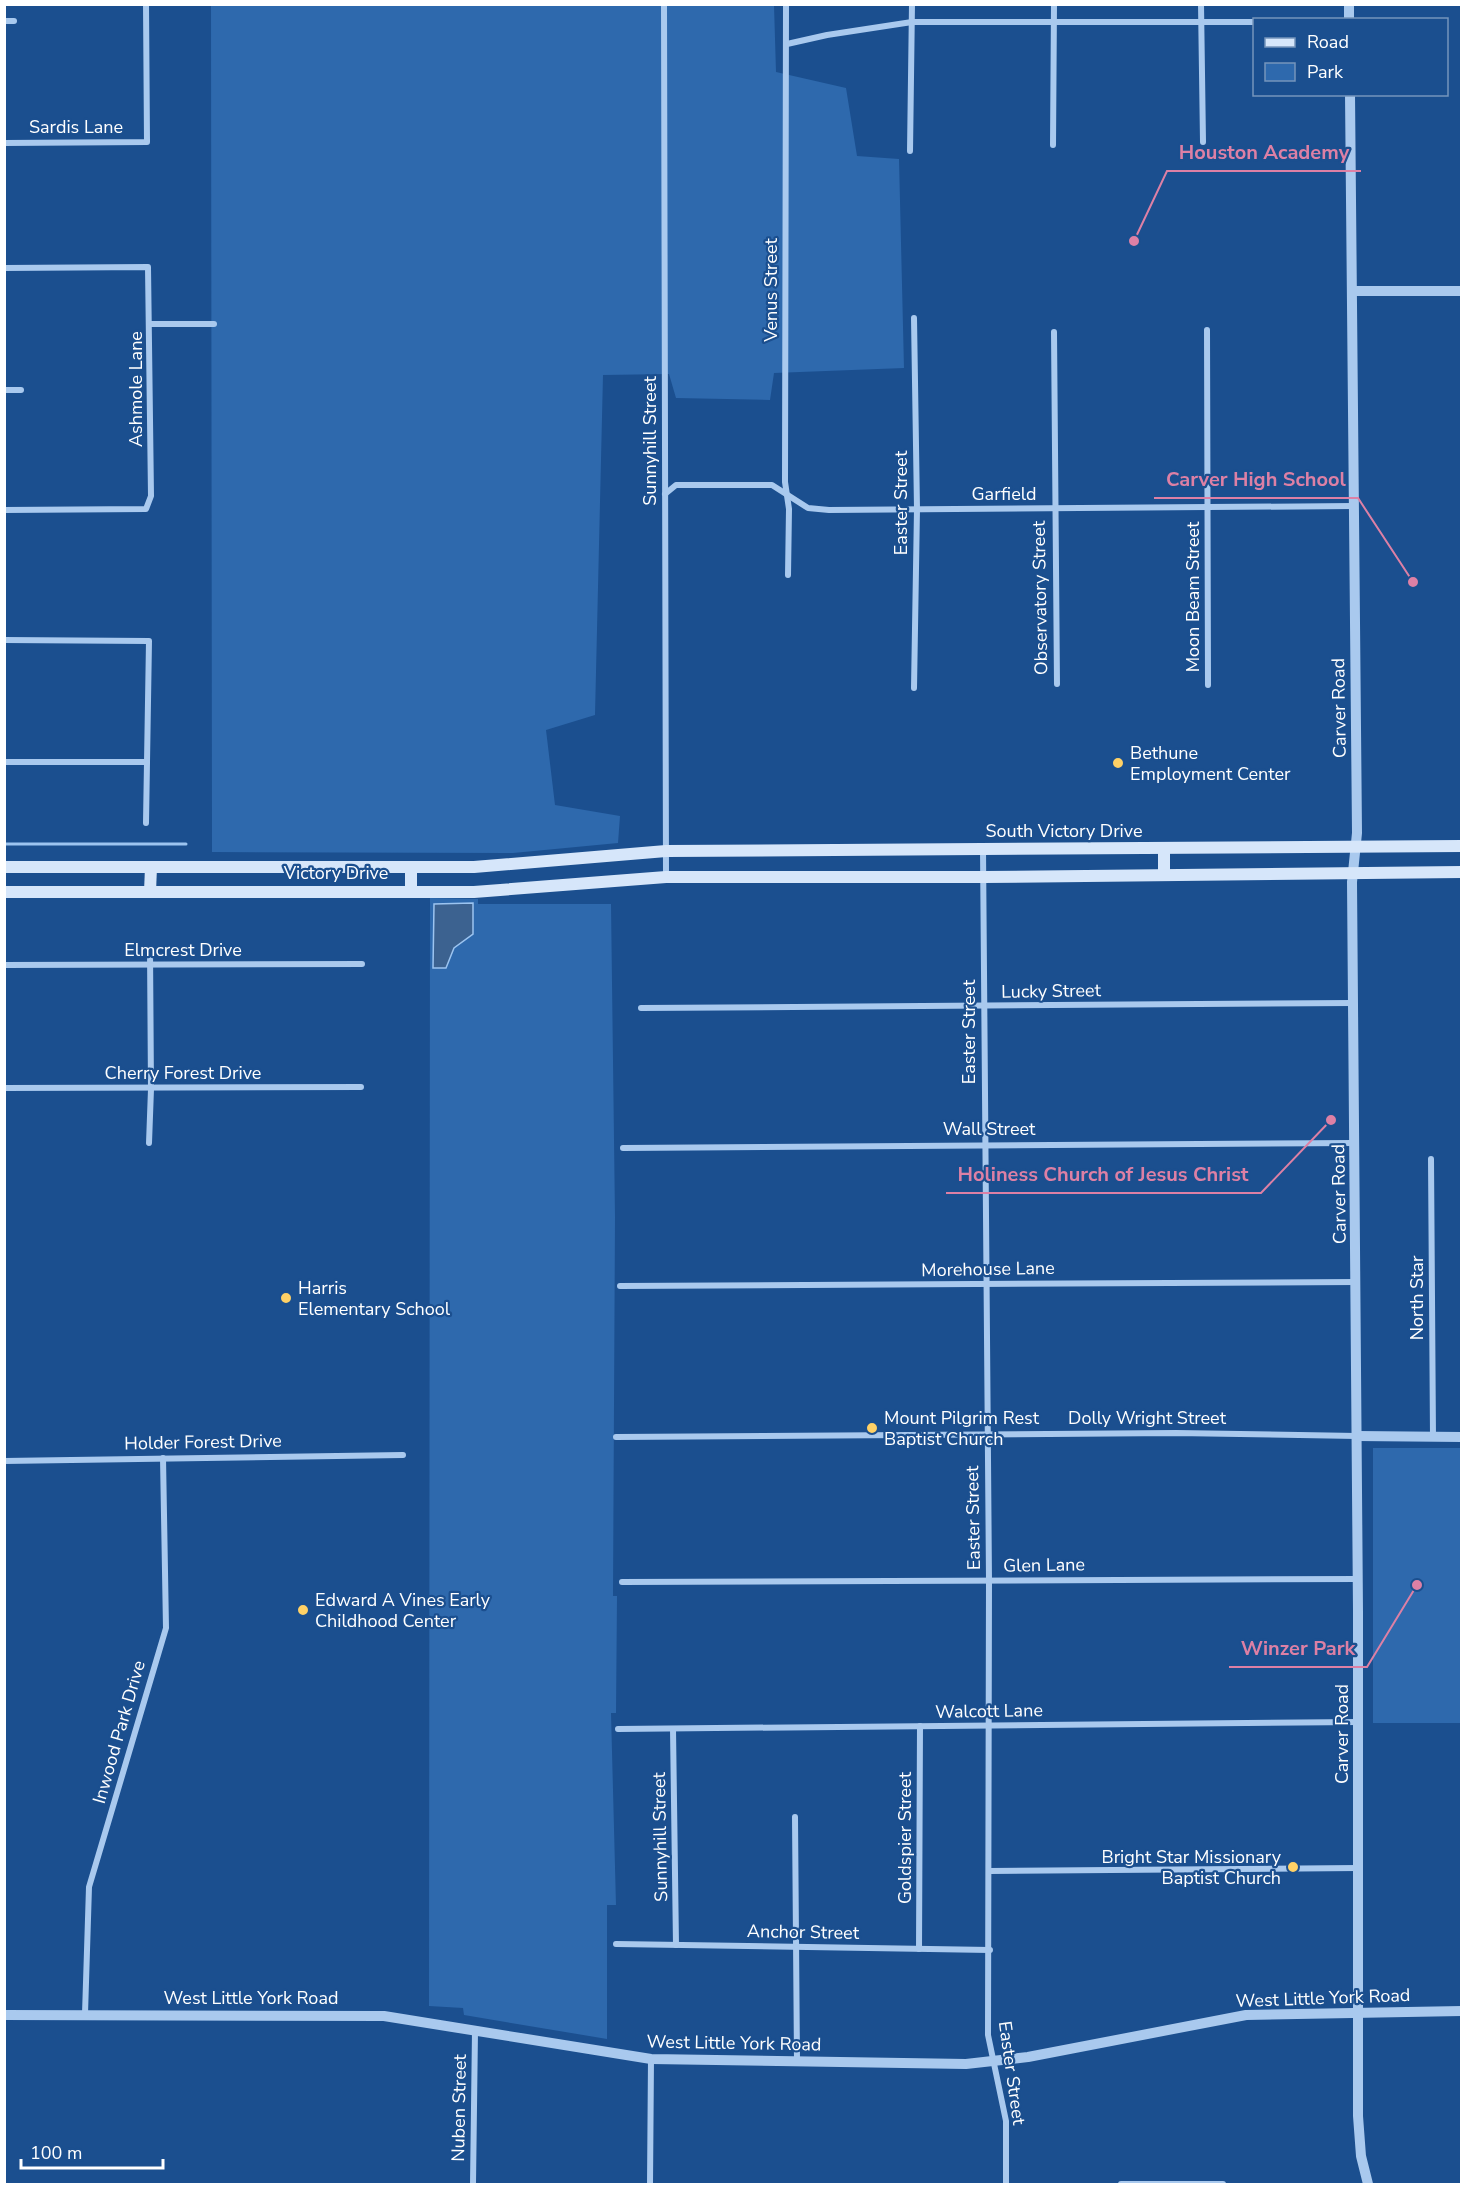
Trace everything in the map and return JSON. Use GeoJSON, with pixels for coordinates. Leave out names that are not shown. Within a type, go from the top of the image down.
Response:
{"type":"FeatureCollection","features":[{"type":"Feature","properties":{"kind":"main road","name":"South Victory Drive"},"geometry":{"type":"LineString","coordinates":[[666,851],[1461,846]]}},
{"type":"Feature","properties":{"kind":"main road"},"geometry":{"type":"LineString","coordinates":[[1164,848],[1164,875]]}},
{"type":"Feature","properties":{"kind":"main road","name":"Victory Drive"},"geometry":{"type":"LineString","coordinates":[[4,867],[411,867],[536,863],[666,851]]}},
{"type":"Feature","properties":{"kind":"main road"},"geometry":{"type":"LineString","coordinates":[[150,892],[151,867]]}},
{"type":"Feature","properties":{"kind":"main road"},"geometry":{"type":"LineString","coordinates":[[411,867],[411,891]]}},
{"type":"Feature","properties":{"kind":"main road"},"geometry":{"type":"LineString","coordinates":[[666,876],[983,877],[1461,872]]}},
{"type":"Feature","properties":{"kind":"main road","name":"Victory Drive"},"geometry":{"type":"LineString","coordinates":[[4,892],[534,889],[666,876]]}},
{"type":"Feature","properties":{"kind":"street","name":"Sardis Lane"},"geometry":{"type":"LineString","coordinates":[[4,143],[147,142],[146,4]]}},
{"type":"Feature","properties":{"kind":"street","name":"Sunnyhill Street"},"geometry":{"type":"LineString","coordinates":[[664,4],[666,876]]}},
{"type":"Feature","properties":{"kind":"street","name":"Venus Street"},"geometry":{"type":"LineString","coordinates":[[786,4],[788,575]]}},
{"type":"Feature","properties":{"kind":"street"},"geometry":{"type":"LineString","coordinates":[[910,151],[912,4]]}},
{"type":"Feature","properties":{"kind":"street"},"geometry":{"type":"LineString","coordinates":[[1053,145],[1054,4]]}},
{"type":"Feature","properties":{"kind":"street"},"geometry":{"type":"LineString","coordinates":[[1201,4],[1203,142]]}},
{"type":"Feature","properties":{"kind":"street"},"geometry":{"type":"LineString","coordinates":[[4,21],[14,21]]}},
{"type":"Feature","properties":{"kind":"street"},"geometry":{"type":"LineString","coordinates":[[787,44],[912,22],[1253,22]]}},
{"type":"Feature","properties":{"kind":"street","name":"Carver Road"},"geometry":{"type":"LineString","coordinates":[[1350,96],[1359,1722],[1359,2138],[1368,2184]]}},
{"type":"Feature","properties":{"kind":"street","name":"Ashmole Lane"},"geometry":{"type":"LineString","coordinates":[[4,268],[148,267],[151,496],[146,509],[4,510]]}},
{"type":"Feature","properties":{"kind":"street"},"geometry":{"type":"LineString","coordinates":[[1352,291],[1461,291]]}},
{"type":"Feature","properties":{"kind":"street","name":"Easter Street"},"geometry":{"type":"LineString","coordinates":[[914,318],[917,509],[914,688]]}},
{"type":"Feature","properties":{"kind":"street"},"geometry":{"type":"LineString","coordinates":[[150,324],[214,324]]}},
{"type":"Feature","properties":{"kind":"street","name":"Moon Beam Street"},"geometry":{"type":"LineString","coordinates":[[1207,330],[1208,685]]}},
{"type":"Feature","properties":{"kind":"street","name":"Observatory Street"},"geometry":{"type":"LineString","coordinates":[[1054,332],[1053,508],[1057,684]]}},
{"type":"Feature","properties":{"kind":"street"},"geometry":{"type":"LineString","coordinates":[[4,390],[21,390]]}},
{"type":"Feature","properties":{"kind":"street","name":"Garfield"},"geometry":{"type":"LineString","coordinates":[[665,494],[676,485],[772,485],[808,508],[1209,509],[1353,506]]}},
{"type":"Feature","properties":{"kind":"street"},"geometry":{"type":"LineString","coordinates":[[4,640],[149,640],[146,823]]}},
{"type":"Feature","properties":{"kind":"street"},"geometry":{"type":"LineString","coordinates":[[4,762],[147,762]]}},
{"type":"Feature","properties":{"kind":"street","name":"Easter Street"},"geometry":{"type":"LineString","coordinates":[[983,849],[989,1581],[990,1950],[988,2035],[1006,2121],[1006,2184]]}},
{"type":"Feature","properties":{"kind":"street"},"geometry":{"type":"LineString","coordinates":[[149,1143],[150,950]]}},
{"type":"Feature","properties":{"kind":"street","name":"Elmcrest Drive"},"geometry":{"type":"LineString","coordinates":[[4,965],[362,964]]}},
{"type":"Feature","properties":{"kind":"street","name":"Lucky Street"},"geometry":{"type":"LineString","coordinates":[[641,1008],[1354,1003]]}},
{"type":"Feature","properties":{"kind":"street","name":"Cherry Forest Drive"},"geometry":{"type":"LineString","coordinates":[[4,1088],[361,1087]]}},
{"type":"Feature","properties":{"kind":"street","name":"Wall Street"},"geometry":{"type":"LineString","coordinates":[[623,1148],[1355,1143]]}},
{"type":"Feature","properties":{"kind":"street","name":"North Star"},"geometry":{"type":"LineString","coordinates":[[1431,1159],[1433,1437]]}},
{"type":"Feature","properties":{"kind":"street","name":"Morehouse Lane"},"geometry":{"type":"LineString","coordinates":[[620,1286],[1357,1282]]}},
{"type":"Feature","properties":{"kind":"street","name":"Dolly Wright Street"},"geometry":{"type":"LineString","coordinates":[[616,1437],[1176,1433],[1461,1437]]}},
{"type":"Feature","properties":{"kind":"street","name":"Holder Forest Drive"},"geometry":{"type":"LineString","coordinates":[[4,1461],[403,1455]]}},
{"type":"Feature","properties":{"kind":"street","name":"Inwood Park Drive"},"geometry":{"type":"LineString","coordinates":[[85,2014],[89,1887],[166,1628],[163,1458]]}},
{"type":"Feature","properties":{"kind":"street","name":"Glen Lane"},"geometry":{"type":"LineString","coordinates":[[622,1582],[1358,1579]]}},
{"type":"Feature","properties":{"kind":"street","name":"Walcott Lane"},"geometry":{"type":"LineString","coordinates":[[618,1729],[1359,1722]]}},
{"type":"Feature","properties":{"kind":"street","name":"Goldspier Street"},"geometry":{"type":"LineString","coordinates":[[919,1949],[920,1726]]}},
{"type":"Feature","properties":{"kind":"street","name":"Sunnyhill Street"},"geometry":{"type":"LineString","coordinates":[[673,1729],[676,1945]]}},
{"type":"Feature","properties":{"kind":"street"},"geometry":{"type":"LineString","coordinates":[[795,1817],[797,2061]]}},
{"type":"Feature","properties":{"kind":"street"},"geometry":{"type":"LineString","coordinates":[[989,1871],[1359,1868]]}},
{"type":"Feature","properties":{"kind":"street","name":"Anchor Street"},"geometry":{"type":"LineString","coordinates":[[616,1944],[990,1950]]}},
{"type":"Feature","properties":{"kind":"street","name":"West Little York Road"},"geometry":{"type":"LineString","coordinates":[[4,2015],[384,2016],[651,2059],[940,2064],[992,2062],[1229,2017],[1358,2011],[1461,2011]]}},
{"type":"Feature","properties":{"kind":"street","name":"Nuben Street"},"geometry":{"type":"LineString","coordinates":[[472,2184],[476,2031]]}},
{"type":"Feature","properties":{"kind":"street"},"geometry":{"type":"LineString","coordinates":[[650,2184],[651,2059]]}},
{"type":"Feature","properties":{"kind":"street"},"geometry":{"type":"LineString","coordinates":[[1121,2184],[1223,2184]]}},
{"type":"Feature","properties":{"kind":"green space"},"geometry":{"type":"Polygon","coordinates":[[[211,5],[774,5],[776,72],[846,88],[857,156],[899,159],[904,368],[774,373],[770,400],[676,398],[669,374],[603,375],[595,715],[546,730],[555,805],[620,816],[618,843],[513,853],[212,852],[211,5]]]}},
{"type":"Feature","properties":{"kind":"green space"},"geometry":{"type":"Polygon","coordinates":[[[430,898],[478,899],[478,904],[611,904],[615,1217],[613,1596],[617,1596],[616,1713],[611,1713],[616,1905],[607,1905],[607,2039],[464,2015],[463,2008],[429,2006],[430,898]]]}},
{"type":"Feature","properties":{"kind":"green space"},"geometry":{"type":"Polygon","coordinates":[[[1373,1448],[1461,1448],[1461,1723],[1373,1723],[1373,1448]]]}},
{"type":"Feature","properties":{"kind":"shaded area"},"geometry":{"type":"Polygon","coordinates":[[[473,903],[473,934],[454,948],[446,968],[433,968],[434,904],[473,903]]]}},
{"type":"Feature","properties":{"kind":"waterway"},"geometry":{"type":"LineString","coordinates":[[4,844],[186,844]]}},
{"type":"Feature","properties":{"kind":"place","name":"Houston Academy"},"geometry":{"type":"Point","coordinates":[1134,241]}},
{"type":"Feature","properties":{"kind":"place","name":"Carver High School"},"geometry":{"type":"Point","coordinates":[1413,582]}},
{"type":"Feature","properties":{"kind":"place","name":"Bethune Employment Center"},"geometry":{"type":"Point","coordinates":[1118,763]}},
{"type":"Feature","properties":{"kind":"place","name":"Holiness Church of Jesus Christ"},"geometry":{"type":"Point","coordinates":[1331,1120]}},
{"type":"Feature","properties":{"kind":"place","name":"Harris Elementary School"},"geometry":{"type":"Point","coordinates":[286,1298]}},
{"type":"Feature","properties":{"kind":"place","name":"Mount Pilgrim Rest Baptist Church"},"geometry":{"type":"Point","coordinates":[872,1428]}},
{"type":"Feature","properties":{"kind":"place","name":"Winzer Park"},"geometry":{"type":"Point","coordinates":[1417,1585]}},
{"type":"Feature","properties":{"kind":"place","name":"Edward A Vines Early Childhood Center"},"geometry":{"type":"Point","coordinates":[303,1610]}},
{"type":"Feature","properties":{"kind":"place","name":"Bright Star Missionary Baptist Church"},"geometry":{"type":"Point","coordinates":[1293,1867]}}]}
